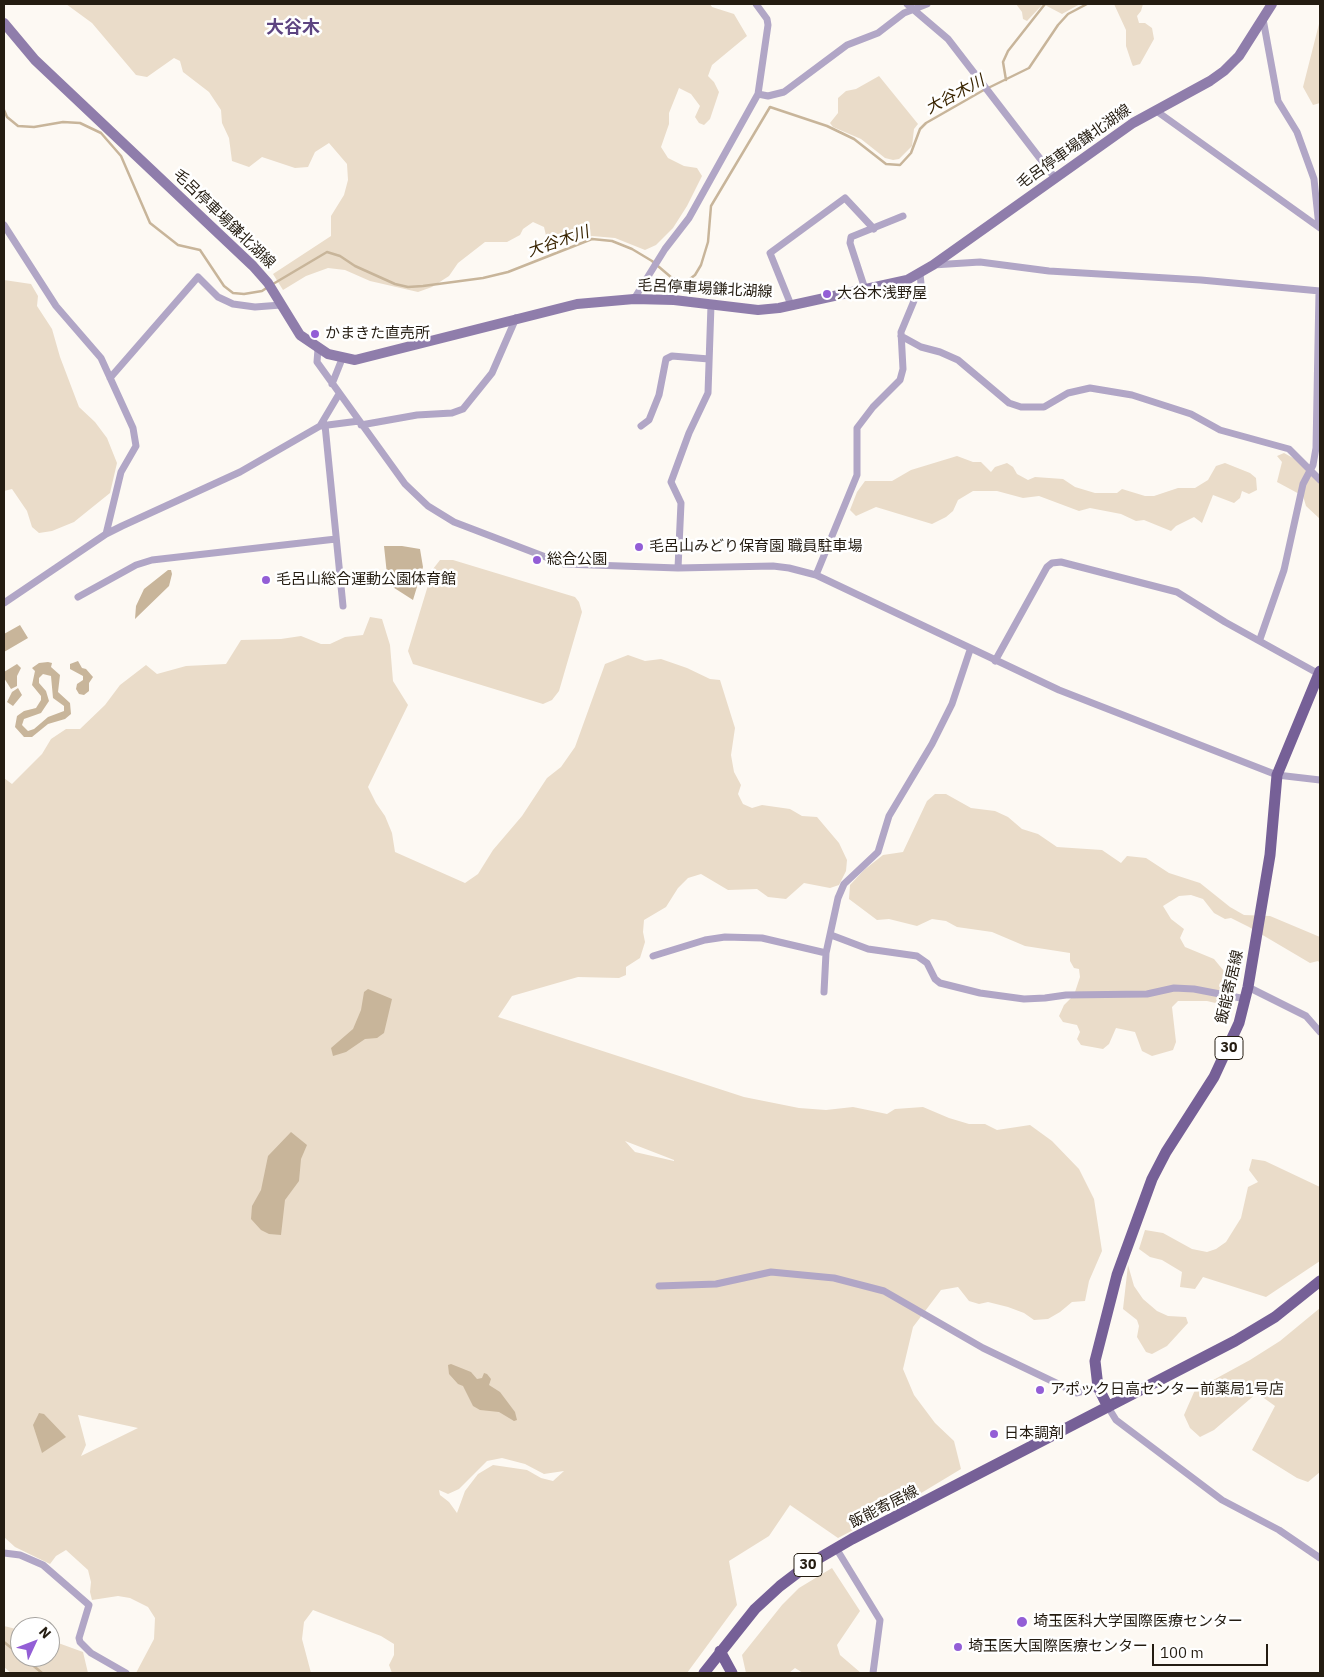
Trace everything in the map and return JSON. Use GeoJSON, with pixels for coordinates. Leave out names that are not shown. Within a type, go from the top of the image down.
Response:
{"type":"FeatureCollection","features":[{"type":"Feature","properties":{"kind":"main road","name":"毛呂停車場鎌北湖線"},"geometry":{"type":"LineString","coordinates":[[4,23],[35,60],[242,255],[270,287],[300,335],[318,349],[342,359],[355,360],[577,304],[634,299],[674,300],[758,310],[891,285],[920,273],[933,265],[1155,110],[1210,81],[1224,71],[1239,56],[1272,4]]}},
{"type":"Feature","properties":{"kind":"main road","name":"飯能寄居線"},"geometry":{"type":"LineString","coordinates":[[1108,1407],[1098,1387],[1095,1361],[1117,1275],[1141,1205],[1166,1152],[1226,1055],[1247,993],[1270,855],[1277,775],[1320,672]]}},
{"type":"Feature","properties":{"kind":"main road","name":"飯能寄居線"},"geometry":{"type":"LineString","coordinates":[[704,1673],[743,1621],[771,1593],[799,1571],[836,1548],[1247,1334],[1284,1310],[1320,1282]]}},
{"type":"Feature","properties":{"kind":"main road"},"geometry":{"type":"LineString","coordinates":[[720,1651],[732,1673]]}},
{"type":"Feature","properties":{"kind":"street"},"geometry":{"type":"LineString","coordinates":[[634,299],[658,260],[689,218],[758,94],[768,25],[767,19],[756,4]]}},
{"type":"Feature","properties":{"kind":"street"},"geometry":{"type":"LineString","coordinates":[[758,94],[768,96],[784,92],[847,45],[884,29],[910,6],[927,4]]}},
{"type":"Feature","properties":{"kind":"street"},"geometry":{"type":"LineString","coordinates":[[910,6],[948,39],[985,84],[1055,178]]}},
{"type":"Feature","properties":{"kind":"street"},"geometry":{"type":"LineString","coordinates":[[1263,19],[1278,101],[1297,132],[1314,180],[1320,228]]}},
{"type":"Feature","properties":{"kind":"street"},"geometry":{"type":"LineString","coordinates":[[1155,110],[1320,228]]}},
{"type":"Feature","properties":{"kind":"street"},"geometry":{"type":"LineString","coordinates":[[791,305],[770,253],[845,198],[874,229]]}},
{"type":"Feature","properties":{"kind":"street"},"geometry":{"type":"LineString","coordinates":[[865,290],[850,243],[851,237],[903,216]]}},
{"type":"Feature","properties":{"kind":"street"},"geometry":{"type":"LineString","coordinates":[[4,225],[56,306],[101,358],[133,428],[136,446],[122,472],[106,534]]}},
{"type":"Feature","properties":{"kind":"street"},"geometry":{"type":"LineString","coordinates":[[933,265],[980,262],[1049,271],[1201,280],[1320,291],[1316,448],[1311,470],[1303,484],[1284,570],[1260,639]]}},
{"type":"Feature","properties":{"kind":"street"},"geometry":{"type":"LineString","coordinates":[[816,575],[857,475],[857,428],[872,407],[900,380],[903,369],[901,336],[921,284],[920,273]]}},
{"type":"Feature","properties":{"kind":"street"},"geometry":{"type":"LineString","coordinates":[[110,378],[198,277],[218,297],[233,304],[255,307],[281,305]]}},
{"type":"Feature","properties":{"kind":"street"},"geometry":{"type":"LineString","coordinates":[[678,568],[681,503],[671,482],[689,433],[706,402],[711,305]]}},
{"type":"Feature","properties":{"kind":"street"},"geometry":{"type":"LineString","coordinates":[[4,603],[106,534],[240,472],[322,425],[360,423],[463,409],[492,374],[516,318]]}},
{"type":"Feature","properties":{"kind":"street"},"geometry":{"type":"LineString","coordinates":[[901,336],[921,348],[940,352],[958,360],[1009,403],[1021,407],[1044,407],[1079,389],[1101,388],[1124,393],[1191,414],[1220,430],[1289,449],[1320,480]]}},
{"type":"Feature","properties":{"kind":"street"},"geometry":{"type":"LineString","coordinates":[[318,349],[317,362],[360,423],[415,495],[454,522],[564,564],[678,568],[773,566],[816,575],[970,650],[1059,690],[1277,775],[1320,780]]}},
{"type":"Feature","properties":{"kind":"street"},"geometry":{"type":"LineString","coordinates":[[641,426],[649,420],[659,395],[666,359],[672,356],[709,359]]}},
{"type":"Feature","properties":{"kind":"street"},"geometry":{"type":"LineString","coordinates":[[332,384],[342,359]]}},
{"type":"Feature","properties":{"kind":"street"},"geometry":{"type":"LineString","coordinates":[[339,394],[322,425],[343,606]]}},
{"type":"Feature","properties":{"kind":"street"},"geometry":{"type":"LineString","coordinates":[[78,597],[136,565],[152,560],[336,540]]}},
{"type":"Feature","properties":{"kind":"street"},"geometry":{"type":"LineString","coordinates":[[995,661],[1040,580],[1052,563],[1070,564],[1177,592],[1225,622],[1320,672]]}},
{"type":"Feature","properties":{"kind":"street"},"geometry":{"type":"LineString","coordinates":[[824,992],[826,953],[838,898],[844,884],[878,852],[892,809],[932,744],[952,704],[970,650]]}},
{"type":"Feature","properties":{"kind":"street"},"geometry":{"type":"LineString","coordinates":[[831,935],[868,949],[917,956],[927,963],[935,979],[940,983],[980,992],[1024,999],[1103,994],[1148,994],[1174,988],[1247,993],[1306,1016],[1320,1026]]}},
{"type":"Feature","properties":{"kind":"street"},"geometry":{"type":"LineString","coordinates":[[653,956],[705,940],[726,937],[762,938],[826,953]]}},
{"type":"Feature","properties":{"kind":"street"},"geometry":{"type":"LineString","coordinates":[[1306,1016],[1320,1032]]}},
{"type":"Feature","properties":{"kind":"street"},"geometry":{"type":"LineString","coordinates":[[659,1286],[716,1284],[771,1272],[834,1278],[884,1291],[983,1348],[1077,1393],[1098,1387]]}},
{"type":"Feature","properties":{"kind":"street"},"geometry":{"type":"LineString","coordinates":[[1108,1407],[1116,1420],[1222,1500],[1279,1530],[1320,1558]]}},
{"type":"Feature","properties":{"kind":"street"},"geometry":{"type":"LineString","coordinates":[[836,1548],[880,1620],[873,1673]]}},
{"type":"Feature","properties":{"kind":"street"},"geometry":{"type":"LineString","coordinates":[[4,1553],[20,1555],[42,1565],[89,1605],[79,1638],[80,1642],[91,1653],[126,1673]]}},
{"type":"Feature","properties":{"kind":"shaded area"},"geometry":{"type":"Polygon","coordinates":[[[66,4],[710,4],[712,7],[734,14],[747,36],[712,65],[708,76],[714,82],[719,92],[710,119],[704,125],[699,123],[695,117],[700,106],[691,94],[679,88],[669,113],[669,124],[661,147],[668,158],[684,166],[697,168],[702,176],[687,206],[673,228],[656,245],[645,250],[615,238],[592,236],[555,248],[548,244],[544,227],[533,222],[523,229],[520,235],[507,242],[485,242],[458,263],[449,276],[432,287],[418,292],[370,281],[345,270],[328,268],[306,276],[283,290],[273,274],[331,236],[331,216],[344,195],[348,180],[347,164],[329,143],[315,152],[308,167],[295,168],[262,157],[249,167],[232,161],[229,138],[222,123],[221,110],[209,92],[183,72],[180,61],[174,58],[147,77],[136,75],[92,23],[66,4]]]}},
{"type":"Feature","properties":{"kind":"shaded area"},"geometry":{"type":"Polygon","coordinates":[[[1016,4],[1043,4],[1027,21],[1023,19],[1022,12],[1016,4]]]}},
{"type":"Feature","properties":{"kind":"shaded area"},"geometry":{"type":"Polygon","coordinates":[[[1043,4],[1080,4],[1062,14],[1043,4]]]}},
{"type":"Feature","properties":{"kind":"shaded area"},"geometry":{"type":"Polygon","coordinates":[[[1114,4],[1143,4],[1137,16],[1139,23],[1145,23],[1152,28],[1154,39],[1140,64],[1133,66],[1132,64],[1126,46],[1126,30],[1114,4]]]}},
{"type":"Feature","properties":{"kind":"shaded area"},"geometry":{"type":"Polygon","coordinates":[[[1320,20],[1320,103],[1313,105],[1303,87],[1320,20]]]}},
{"type":"Feature","properties":{"kind":"shaded area"},"geometry":{"type":"Polygon","coordinates":[[[879,76],[918,124],[914,129],[912,146],[899,159],[885,158],[861,139],[833,127],[830,123],[838,113],[838,98],[846,91],[856,89],[879,76]]]}},
{"type":"Feature","properties":{"kind":"shaded area"},"geometry":{"type":"Polygon","coordinates":[[[4,280],[31,284],[38,296],[37,306],[52,329],[60,357],[79,407],[95,422],[107,438],[117,463],[110,493],[74,522],[52,531],[39,533],[32,527],[27,511],[12,489],[4,491],[4,280]]]}},
{"type":"Feature","properties":{"kind":"shaded area"},"geometry":{"type":"Polygon","coordinates":[[[1284,453],[1295,459],[1320,482],[1320,519],[1306,506],[1303,496],[1277,482],[1282,462],[1277,456],[1284,453]]]}},
{"type":"Feature","properties":{"kind":"shaded area"},"geometry":{"type":"Polygon","coordinates":[[[957,456],[973,462],[981,462],[991,472],[995,467],[1007,463],[1013,467],[1017,474],[1028,480],[1035,477],[1063,479],[1075,487],[1095,493],[1117,493],[1122,489],[1145,496],[1154,496],[1178,488],[1195,488],[1208,480],[1216,466],[1225,463],[1250,473],[1256,478],[1257,490],[1249,494],[1242,491],[1240,498],[1234,503],[1213,495],[1202,523],[1194,517],[1176,526],[1171,531],[1144,520],[1136,521],[1121,514],[1090,508],[1079,511],[1039,496],[1023,498],[997,491],[973,491],[958,500],[953,511],[946,517],[932,524],[876,507],[856,516],[850,510],[857,492],[865,481],[892,481],[911,470],[957,456]]]}},
{"type":"Feature","properties":{"kind":"shaded area"},"geometry":{"type":"Polygon","coordinates":[[[384,546],[420,549],[423,567],[413,600],[388,584],[384,546]]]}},
{"type":"Feature","properties":{"kind":"shaded area"},"geometry":{"type":"Polygon","coordinates":[[[440,560],[453,560],[575,597],[579,602],[582,612],[559,691],[552,700],[543,704],[413,664],[408,651],[433,569],[440,560]]]}},
{"type":"Feature","properties":{"kind":"shaded area"},"geometry":{"type":"Polygon","coordinates":[[[168,570],[171,570],[172,574],[169,586],[135,619],[136,606],[144,589],[168,570]]]}},
{"type":"Feature","properties":{"kind":"shaded area"},"geometry":{"type":"Polygon","coordinates":[[[370,617],[382,619],[390,645],[393,681],[408,705],[368,787],[385,816],[392,833],[395,852],[465,883],[478,874],[493,850],[522,816],[547,778],[561,767],[575,747],[605,664],[628,655],[645,661],[661,659],[710,679],[720,680],[735,728],[731,755],[734,772],[741,785],[738,794],[743,804],[752,808],[762,805],[790,809],[802,816],[817,817],[839,843],[847,860],[846,871],[839,885],[830,888],[804,883],[786,899],[768,897],[757,889],[728,890],[701,874],[688,878],[678,888],[666,907],[644,920],[643,932],[645,942],[640,958],[626,967],[626,975],[619,978],[578,977],[512,996],[498,1017],[744,1097],[799,1108],[826,1110],[853,1107],[887,1114],[895,1109],[923,1107],[949,1118],[969,1124],[985,1124],[997,1130],[1030,1125],[1052,1141],[1079,1169],[1094,1199],[1102,1251],[1089,1281],[1085,1301],[1072,1302],[1048,1319],[1034,1320],[1024,1313],[1008,1307],[988,1302],[979,1304],[969,1301],[958,1287],[941,1290],[913,1327],[903,1369],[914,1395],[935,1423],[954,1441],[961,1469],[903,1504],[838,1538],[790,1505],[769,1536],[729,1561],[737,1605],[687,1673],[392,1673],[389,1665],[394,1655],[394,1644],[381,1636],[313,1610],[304,1622],[302,1639],[311,1673],[136,1673],[154,1639],[155,1618],[148,1607],[130,1598],[118,1596],[92,1600],[88,1570],[66,1550],[56,1556],[50,1564],[15,1547],[4,1537],[4,778],[12,784],[42,754],[51,739],[66,729],[80,729],[105,705],[120,685],[146,665],[157,674],[186,666],[226,664],[241,640],[281,639],[301,636],[321,644],[330,644],[345,637],[363,635],[370,617]],[[625,1141],[635,1152],[674,1161],[674,1160],[625,1141]],[[78,1415],[86,1445],[81,1456],[138,1428],[78,1415]],[[502,1458],[487,1461],[459,1489],[448,1494],[439,1490],[440,1495],[449,1502],[457,1513],[465,1491],[478,1474],[493,1465],[527,1470],[541,1478],[553,1481],[564,1471],[544,1474],[525,1464],[502,1458]]]}},
{"type":"Feature","properties":{"kind":"shaded area"},"geometry":{"type":"Polygon","coordinates":[[[20,625],[28,638],[4,652],[4,634],[20,625]]]}},
{"type":"Feature","properties":{"kind":"shaded area"},"geometry":{"type":"Polygon","coordinates":[[[78,661],[82,668],[86,669],[93,677],[89,683],[89,691],[84,695],[79,694],[76,689],[77,684],[83,680],[83,676],[70,669],[70,664],[78,661]]]}},
{"type":"Feature","properties":{"kind":"shaded area"},"geometry":{"type":"Polygon","coordinates":[[[39,663],[52,663],[51,667],[60,675],[58,692],[70,703],[71,714],[65,719],[48,724],[32,737],[24,737],[15,727],[17,716],[24,711],[36,708],[41,700],[41,696],[32,685],[35,671],[32,668],[39,663]],[[43,674],[39,678],[39,683],[46,691],[49,701],[41,713],[24,719],[22,725],[28,731],[34,729],[48,717],[64,711],[64,706],[53,698],[51,676],[43,674]]]}},
{"type":"Feature","properties":{"kind":"shaded area"},"geometry":{"type":"Polygon","coordinates":[[[17,664],[21,668],[17,676],[17,686],[11,689],[4,678],[4,672],[17,664]]]}},
{"type":"Feature","properties":{"kind":"shaded area"},"geometry":{"type":"Polygon","coordinates":[[[18,688],[22,695],[13,706],[7,702],[12,692],[18,688]]]}},
{"type":"Feature","properties":{"kind":"shaded area"},"geometry":{"type":"Polygon","coordinates":[[[935,794],[946,794],[971,808],[995,811],[1008,817],[1022,829],[1038,834],[1057,847],[1102,850],[1121,863],[1127,856],[1146,858],[1169,873],[1200,883],[1230,907],[1244,915],[1270,916],[1320,937],[1320,963],[1318,961],[1310,963],[1249,927],[1231,918],[1225,919],[1214,913],[1203,899],[1191,895],[1179,896],[1163,906],[1171,919],[1184,929],[1180,938],[1185,947],[1214,959],[1233,982],[1224,1005],[1207,1001],[1178,1001],[1172,1007],[1176,1042],[1173,1050],[1152,1056],[1142,1051],[1135,1032],[1116,1028],[1109,1044],[1103,1049],[1081,1045],[1077,1039],[1080,1032],[1077,1025],[1063,1022],[1059,1016],[1064,1005],[1074,995],[1080,977],[1079,969],[1074,968],[1070,961],[1070,953],[1025,946],[992,932],[957,927],[946,921],[932,919],[917,926],[889,919],[877,920],[849,899],[850,885],[864,870],[883,855],[903,852],[927,801],[935,794]]]}},
{"type":"Feature","properties":{"kind":"shaded area"},"geometry":{"type":"Polygon","coordinates":[[[368,989],[392,999],[384,1033],[377,1038],[365,1039],[346,1052],[333,1056],[331,1048],[353,1029],[361,1010],[364,992],[368,989]]]}},
{"type":"Feature","properties":{"kind":"shaded area"},"geometry":{"type":"Polygon","coordinates":[[[291,1132],[307,1145],[301,1159],[299,1181],[285,1200],[281,1235],[269,1234],[261,1230],[251,1219],[252,1206],[261,1190],[268,1156],[291,1132]]]}},
{"type":"Feature","properties":{"kind":"shaded area"},"geometry":{"type":"Polygon","coordinates":[[[1252,1159],[1265,1161],[1320,1187],[1320,1261],[1266,1297],[1203,1277],[1195,1289],[1180,1287],[1182,1272],[1162,1260],[1150,1257],[1139,1249],[1145,1230],[1163,1233],[1192,1249],[1207,1252],[1216,1249],[1226,1242],[1241,1218],[1248,1187],[1258,1182],[1249,1170],[1252,1159]]]}},
{"type":"Feature","properties":{"kind":"shaded area"},"geometry":{"type":"Polygon","coordinates":[[[1128,1265],[1134,1286],[1143,1299],[1157,1311],[1168,1316],[1186,1317],[1188,1323],[1167,1346],[1152,1354],[1146,1352],[1137,1337],[1139,1326],[1137,1320],[1123,1309],[1128,1265]]]}},
{"type":"Feature","properties":{"kind":"shaded area"},"geometry":{"type":"Polygon","coordinates":[[[1320,1308],[1320,1472],[1308,1482],[1297,1478],[1252,1450],[1275,1406],[1257,1393],[1214,1430],[1200,1437],[1190,1428],[1184,1415],[1195,1390],[1280,1341],[1320,1308]]]}},
{"type":"Feature","properties":{"kind":"shaded area"},"geometry":{"type":"Polygon","coordinates":[[[451,1364],[471,1372],[477,1379],[482,1378],[484,1373],[487,1374],[491,1379],[489,1385],[500,1392],[515,1412],[517,1420],[514,1421],[499,1412],[480,1410],[473,1406],[463,1386],[458,1384],[449,1374],[448,1365],[451,1364]]]}},
{"type":"Feature","properties":{"kind":"shaded area"},"geometry":{"type":"Polygon","coordinates":[[[39,1413],[44,1414],[66,1437],[42,1453],[33,1425],[39,1413]]]}},
{"type":"Feature","properties":{"kind":"shaded area"},"geometry":{"type":"Polygon","coordinates":[[[832,1568],[860,1611],[837,1645],[840,1655],[861,1673],[803,1673],[795,1668],[789,1673],[746,1673],[742,1655],[782,1605],[799,1588],[832,1568]]]}},
{"type":"Feature","properties":{"kind":"shaded area"},"geometry":{"type":"Polygon","coordinates":[[[4,1626],[10,1628],[10,1667],[60,1667],[60,1644],[83,1652],[88,1673],[11,1673],[4,1667],[4,1626]]]}},
{"type":"Feature","properties":{"kind":"waterway"},"geometry":{"type":"LineString","coordinates":[[1006,80],[1003,62],[1008,51],[1045,4]]}},
{"type":"Feature","properties":{"kind":"waterway","name":"大谷木川"},"geometry":{"type":"LineString","coordinates":[[273,284],[327,252],[340,256],[355,266],[395,284],[408,287],[483,278],[508,272],[592,239],[612,241],[632,249],[652,261],[672,278],[686,282],[695,275],[701,265],[708,242],[711,206],[770,107],[827,126],[854,139],[886,164],[900,165],[911,153],[920,129],[926,123],[982,91],[1029,68],[1058,25],[1068,14],[1087,4]]}},
{"type":"Feature","properties":{"kind":"waterway","name":"大谷木川"},"geometry":{"type":"LineString","coordinates":[[4,110],[7,117],[18,126],[34,127],[63,122],[80,123],[101,133],[121,156],[150,223],[178,245],[200,250],[224,286],[233,293],[244,294],[262,291],[268,287]]}},
{"type":"Feature","properties":{"kind":"waterway"},"geometry":{"type":"LineString","coordinates":[[4,1642],[10,1647]]}},
{"type":"Feature","properties":{"kind":"waterway"},"geometry":{"type":"LineString","coordinates":[[35,1667],[42,1673]]}},
{"type":"Feature","properties":{"kind":"place","name":"大谷木浅野屋"},"geometry":{"type":"Point","coordinates":[827,294]}},
{"type":"Feature","properties":{"kind":"place","name":"かまきた直売所"},"geometry":{"type":"Point","coordinates":[315,334]}},
{"type":"Feature","properties":{"kind":"place","name":"毛呂山みどり保育園 職員駐車場"},"geometry":{"type":"Point","coordinates":[639,547]}},
{"type":"Feature","properties":{"kind":"place","name":"総合公園"},"geometry":{"type":"Point","coordinates":[537,560]}},
{"type":"Feature","properties":{"kind":"place","name":"毛呂山総合運動公園体育館"},"geometry":{"type":"Point","coordinates":[266,580]}},
{"type":"Feature","properties":{"kind":"place","name":"アポック日高センター前薬局1号店"},"geometry":{"type":"Point","coordinates":[1040,1390]}},
{"type":"Feature","properties":{"kind":"place","name":"日本調剤"},"geometry":{"type":"Point","coordinates":[994,1434]}},
{"type":"Feature","properties":{"kind":"place","name":"埼玉医科大学国際医療センター"},"geometry":{"type":"Point","coordinates":[1022,1622]}},
{"type":"Feature","properties":{"kind":"place","name":"埼玉医大国際医療センター"},"geometry":{"type":"Point","coordinates":[958,1647]}},
{"type":"Feature","properties":{"kind":"district","name":"大谷木"},"geometry":{"type":"Point","coordinates":[293,28]}}]}
